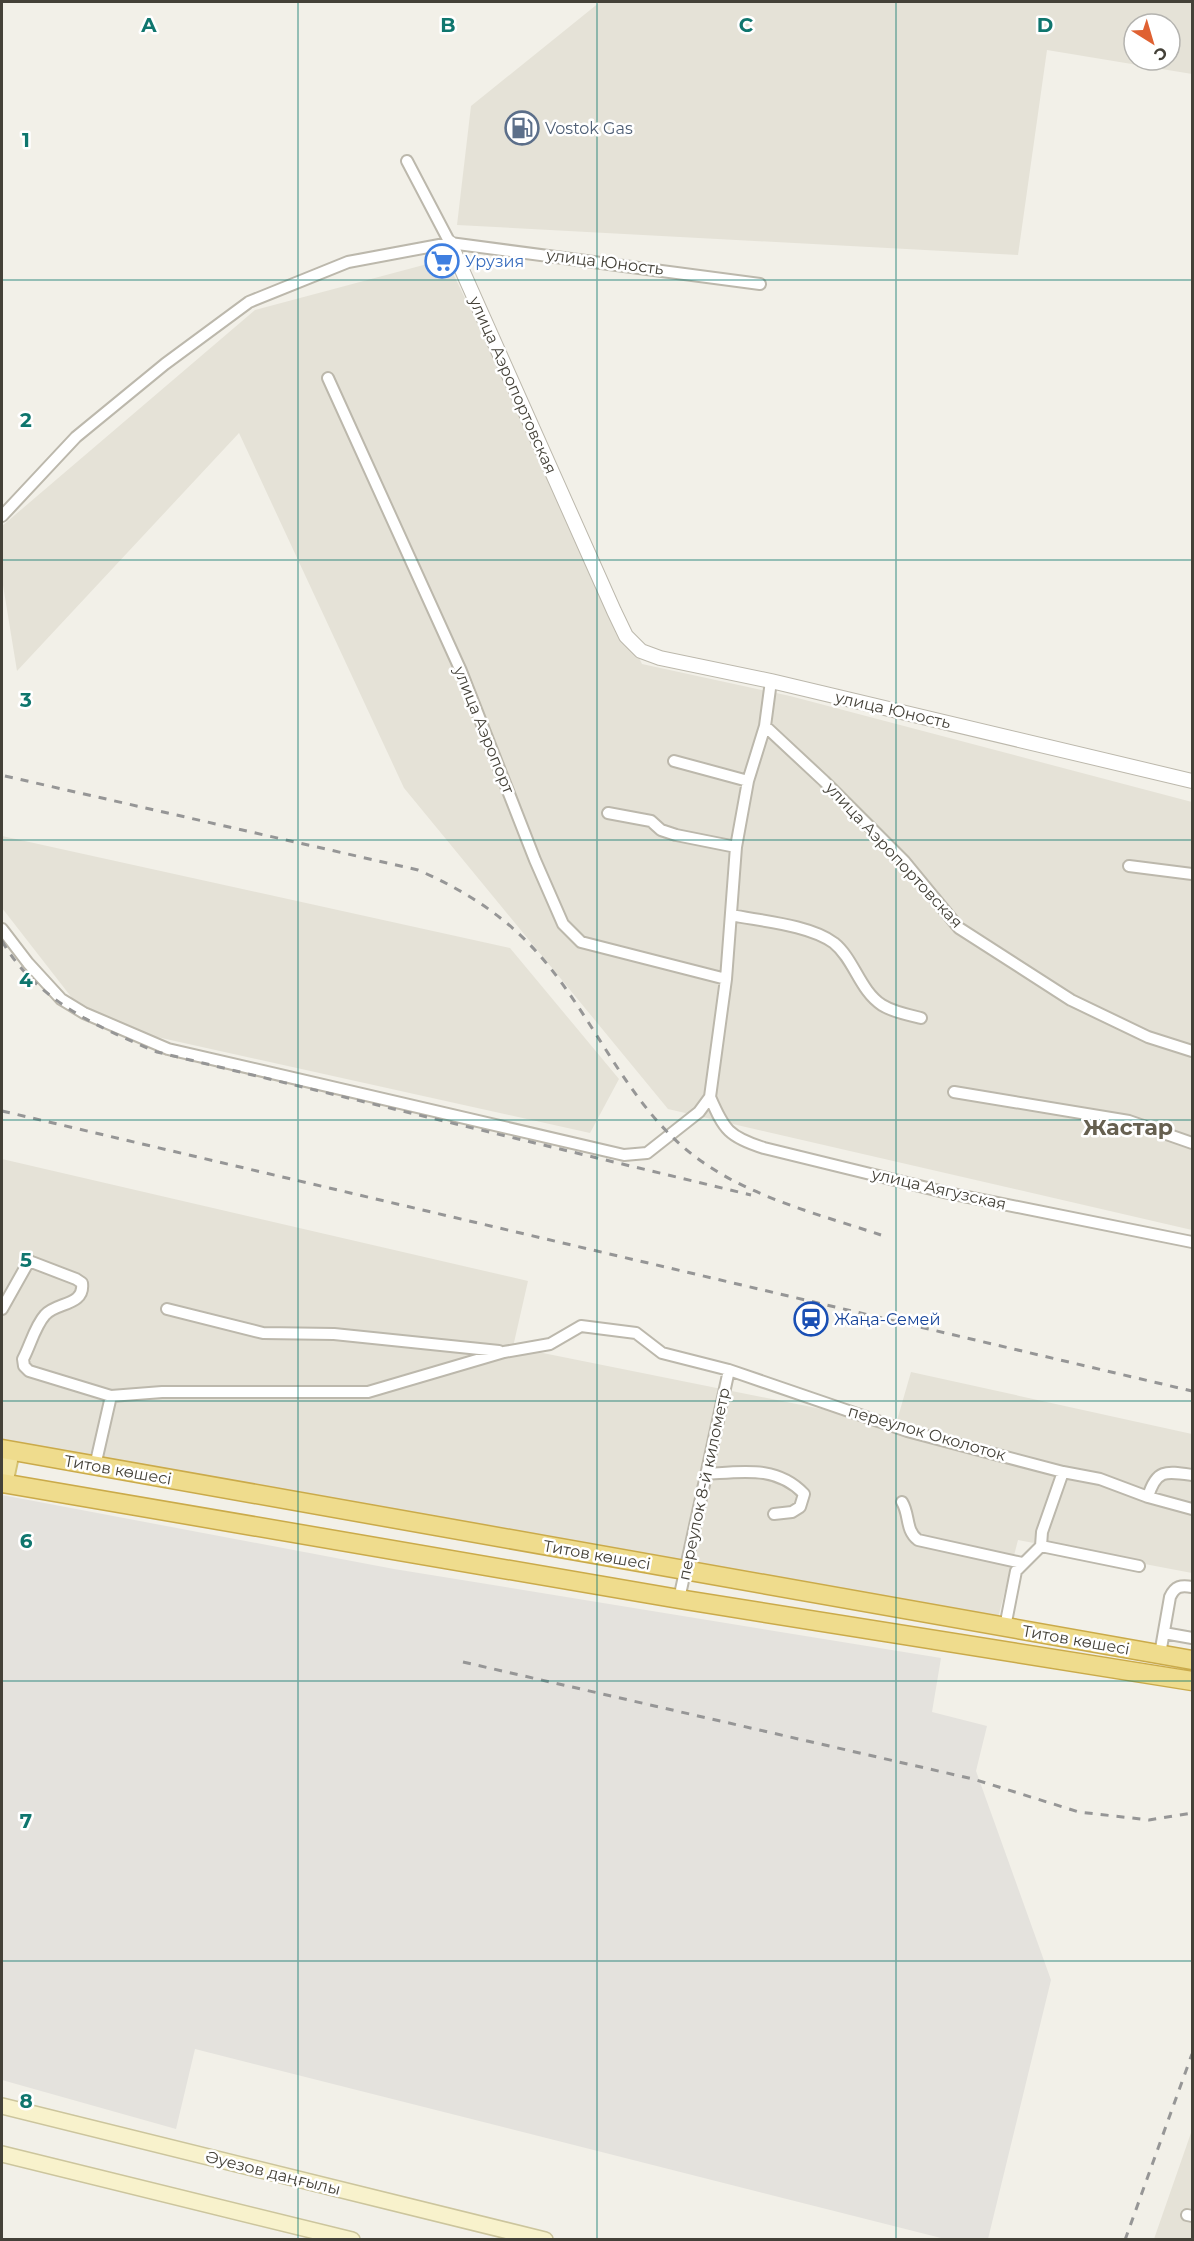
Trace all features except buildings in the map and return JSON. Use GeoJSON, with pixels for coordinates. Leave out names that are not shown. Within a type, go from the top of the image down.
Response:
{"type":"FeatureCollection","features":[{"type":"Feature","properties":{"kind":"highway","name":"Титов көшесі"},"geometry":{"type":"LineString","coordinates":[[6,1450],[1192,1660]]}},
{"type":"Feature","properties":{"kind":"highway","name":"Титов көшесі"},"geometry":{"type":"LineString","coordinates":[[3,1483],[679,1599],[1192,1681]]}},
{"type":"Feature","properties":{"kind":"main road"},"geometry":{"type":"LineString","coordinates":[[3,1483],[6,1450]]}},
{"type":"Feature","properties":{"kind":"main road","name":"Әуезов даңғылы"},"geometry":{"type":"LineString","coordinates":[[2,2106],[545,2240]]}},
{"type":"Feature","properties":{"kind":"main road"},"geometry":{"type":"LineString","coordinates":[[2,2154],[352,2240]]}},
{"type":"Feature","properties":{"kind":"street","name":"улица Аэропортовская"},"geometry":{"type":"LineString","coordinates":[[407,161],[450,243],[614,611]]}},
{"type":"Feature","properties":{"kind":"street","name":"улица Юность"},"geometry":{"type":"LineString","coordinates":[[2,516],[76,437],[165,364],[249,302],[348,262],[450,243],[760,284]]}},
{"type":"Feature","properties":{"kind":"street","name":"улица Аэропорт"},"geometry":{"type":"LineString","coordinates":[[328,378],[461,671],[535,860],[563,924],[581,942],[726,979]]}},
{"type":"Feature","properties":{"kind":"street","name":"улица Юность"},"geometry":{"type":"LineString","coordinates":[[614,611],[626,636],[641,651],[660,658],[771,681],[1192,781]]}},
{"type":"Feature","properties":{"kind":"street"},"geometry":{"type":"LineString","coordinates":[[2,929],[27,963],[61,999],[84,1013],[168,1049],[624,1155],[647,1153],[699,1112],[710,1097],[726,979],[736,847],[748,781],[765,726],[771,681]]}},
{"type":"Feature","properties":{"kind":"street","name":"улица Аэропортовская"},"geometry":{"type":"LineString","coordinates":[[765,726],[904,861],[959,928],[1071,1000],[1148,1038],[1192,1051]]}},
{"type":"Feature","properties":{"kind":"street"},"geometry":{"type":"LineString","coordinates":[[674,761],[748,781]]}},
{"type":"Feature","properties":{"kind":"street"},"geometry":{"type":"LineString","coordinates":[[608,813],[651,821],[662,830],[676,836],[736,847]]}},
{"type":"Feature","properties":{"kind":"street"},"geometry":{"type":"LineString","coordinates":[[1129,866],[1192,874]]}},
{"type":"Feature","properties":{"kind":"street"},"geometry":{"type":"LineString","coordinates":[[731,915],[811,932],[832,942],[850,961],[873,997],[881,1004],[921,1018]]}},
{"type":"Feature","properties":{"kind":"street"},"geometry":{"type":"LineString","coordinates":[[954,1092],[1129,1121],[1192,1143]]}},
{"type":"Feature","properties":{"kind":"street","name":"улица Аягузская"},"geometry":{"type":"LineString","coordinates":[[710,1097],[722,1126],[737,1139],[764,1148],[948,1193],[1192,1242]]}},
{"type":"Feature","properties":{"kind":"street"},"geometry":{"type":"LineString","coordinates":[[2,1309],[26,1263],[30,1261],[82,1283],[83,1290],[76,1300],[45,1314],[23,1359],[24,1366],[29,1371],[111,1396],[162,1392],[369,1392],[504,1352]]}},
{"type":"Feature","properties":{"kind":"street"},"geometry":{"type":"LineString","coordinates":[[167,1309],[263,1333],[334,1334],[504,1352]]}},
{"type":"Feature","properties":{"kind":"street","name":"переулок Околоток"},"geometry":{"type":"LineString","coordinates":[[504,1352],[550,1344],[581,1326],[636,1333],[662,1353],[729,1370],[908,1431],[1063,1472],[1100,1479],[1148,1497],[1192,1509]]}},
{"type":"Feature","properties":{"kind":"street","name":"переулок 8-й километр"},"geometry":{"type":"LineString","coordinates":[[679,1599],[729,1370]]}},
{"type":"Feature","properties":{"kind":"street"},"geometry":{"type":"LineString","coordinates":[[95,1466],[111,1396]]}},
{"type":"Feature","properties":{"kind":"street"},"geometry":{"type":"LineString","coordinates":[[706,1474],[764,1472],[778,1475],[804,1494],[800,1508],[792,1512],[774,1514]]}},
{"type":"Feature","properties":{"kind":"street"},"geometry":{"type":"LineString","coordinates":[[1005,1627],[1016,1571],[1041,1546],[1042,1532],[1063,1472]]}},
{"type":"Feature","properties":{"kind":"street"},"geometry":{"type":"LineString","coordinates":[[1148,1497],[1152,1482],[1160,1475],[1169,1472],[1192,1475]]}},
{"type":"Feature","properties":{"kind":"street"},"geometry":{"type":"LineString","coordinates":[[902,1502],[908,1512],[907,1524],[912,1535],[918,1540],[1022,1563]]}},
{"type":"Feature","properties":{"kind":"street"},"geometry":{"type":"LineString","coordinates":[[1041,1546],[1139,1566]]}},
{"type":"Feature","properties":{"kind":"street"},"geometry":{"type":"LineString","coordinates":[[1160,1654],[1170,1597],[1174,1589],[1182,1585],[1192,1587]]}},
{"type":"Feature","properties":{"kind":"street"},"geometry":{"type":"LineString","coordinates":[[1164,1633],[1192,1638]]}},
{"type":"Feature","properties":{"kind":"shaded area"},"geometry":{"type":"Polygon","coordinates":[[[600,2],[1192,2],[1192,74],[1180,72],[1182,72],[1182,12],[1122,12],[1122,62],[1047,50],[1018,255],[457,225],[471,106],[600,2]]]}},
{"type":"Feature","properties":{"kind":"shaded area"},"geometry":{"type":"Polygon","coordinates":[[[446,259],[642,664],[790,696],[1192,802],[1192,1230],[668,1109],[404,788],[239,433],[17,671],[2,579],[2,526],[255,310],[446,259]]]}},
{"type":"Feature","properties":{"kind":"shaded area"},"geometry":{"type":"Polygon","coordinates":[[[2,836],[510,948],[619,1079],[590,1133],[130,1031],[72,998],[2,908],[2,836]]]}},
{"type":"Feature","properties":{"kind":"shaded area"},"geometry":{"type":"Polygon","coordinates":[[[2,1159],[528,1281],[513,1347],[896,1424],[911,1372],[1192,1434],[1192,1573],[1018,1540],[998,1618],[2,1439],[2,1159]]]}},
{"type":"Feature","properties":{"kind":"shaded area"},"geometry":{"type":"Polygon","coordinates":[[[2,1495],[394,1569],[941,1658],[932,1712],[987,1726],[976,1771],[1051,1980],[988,2239],[945,2239],[195,2049],[176,2129],[2,2080],[2,1495]]]}},
{"type":"Feature","properties":{"kind":"shaded area"},"geometry":{"type":"Polygon","coordinates":[[[1192,2130],[1192,2239],[1154,2239],[1192,2130]]]}},
{"type":"Feature","properties":{"kind":"railway"},"geometry":{"type":"LineString","coordinates":[[5,776],[418,870],[453,887],[485,906],[529,943],[562,983],[616,1065],[654,1117],[701,1161],[721,1174],[765,1195],[811,1213],[881,1235]]}},
{"type":"Feature","properties":{"kind":"railway"},"geometry":{"type":"LineString","coordinates":[[2,941],[16,962],[50,995],[91,1021],[157,1052],[751,1195]]}},
{"type":"Feature","properties":{"kind":"railway"},"geometry":{"type":"LineString","coordinates":[[2,1111],[1192,1391]]}},
{"type":"Feature","properties":{"kind":"railway"},"geometry":{"type":"LineString","coordinates":[[463,1662],[973,1779],[1079,1812],[1149,1820],[1192,1813]]}},
{"type":"Feature","properties":{"kind":"railway"},"geometry":{"type":"LineString","coordinates":[[1125,2240],[1192,2054]]}},
{"type":"Feature","properties":{"kind":"place","name":"Vostok Gas"},"geometry":{"type":"Point","coordinates":[522,128]}},
{"type":"Feature","properties":{"kind":"place","name":"Урузия"},"geometry":{"type":"Point","coordinates":[442,261]}},
{"type":"Feature","properties":{"kind":"place","name":"Жаңа-Семей"},"geometry":{"type":"Point","coordinates":[811,1319]}},
{"type":"Feature","properties":{"kind":"district","name":"Жастар"},"geometry":{"type":"Point","coordinates":[1128,1127]}}]}
